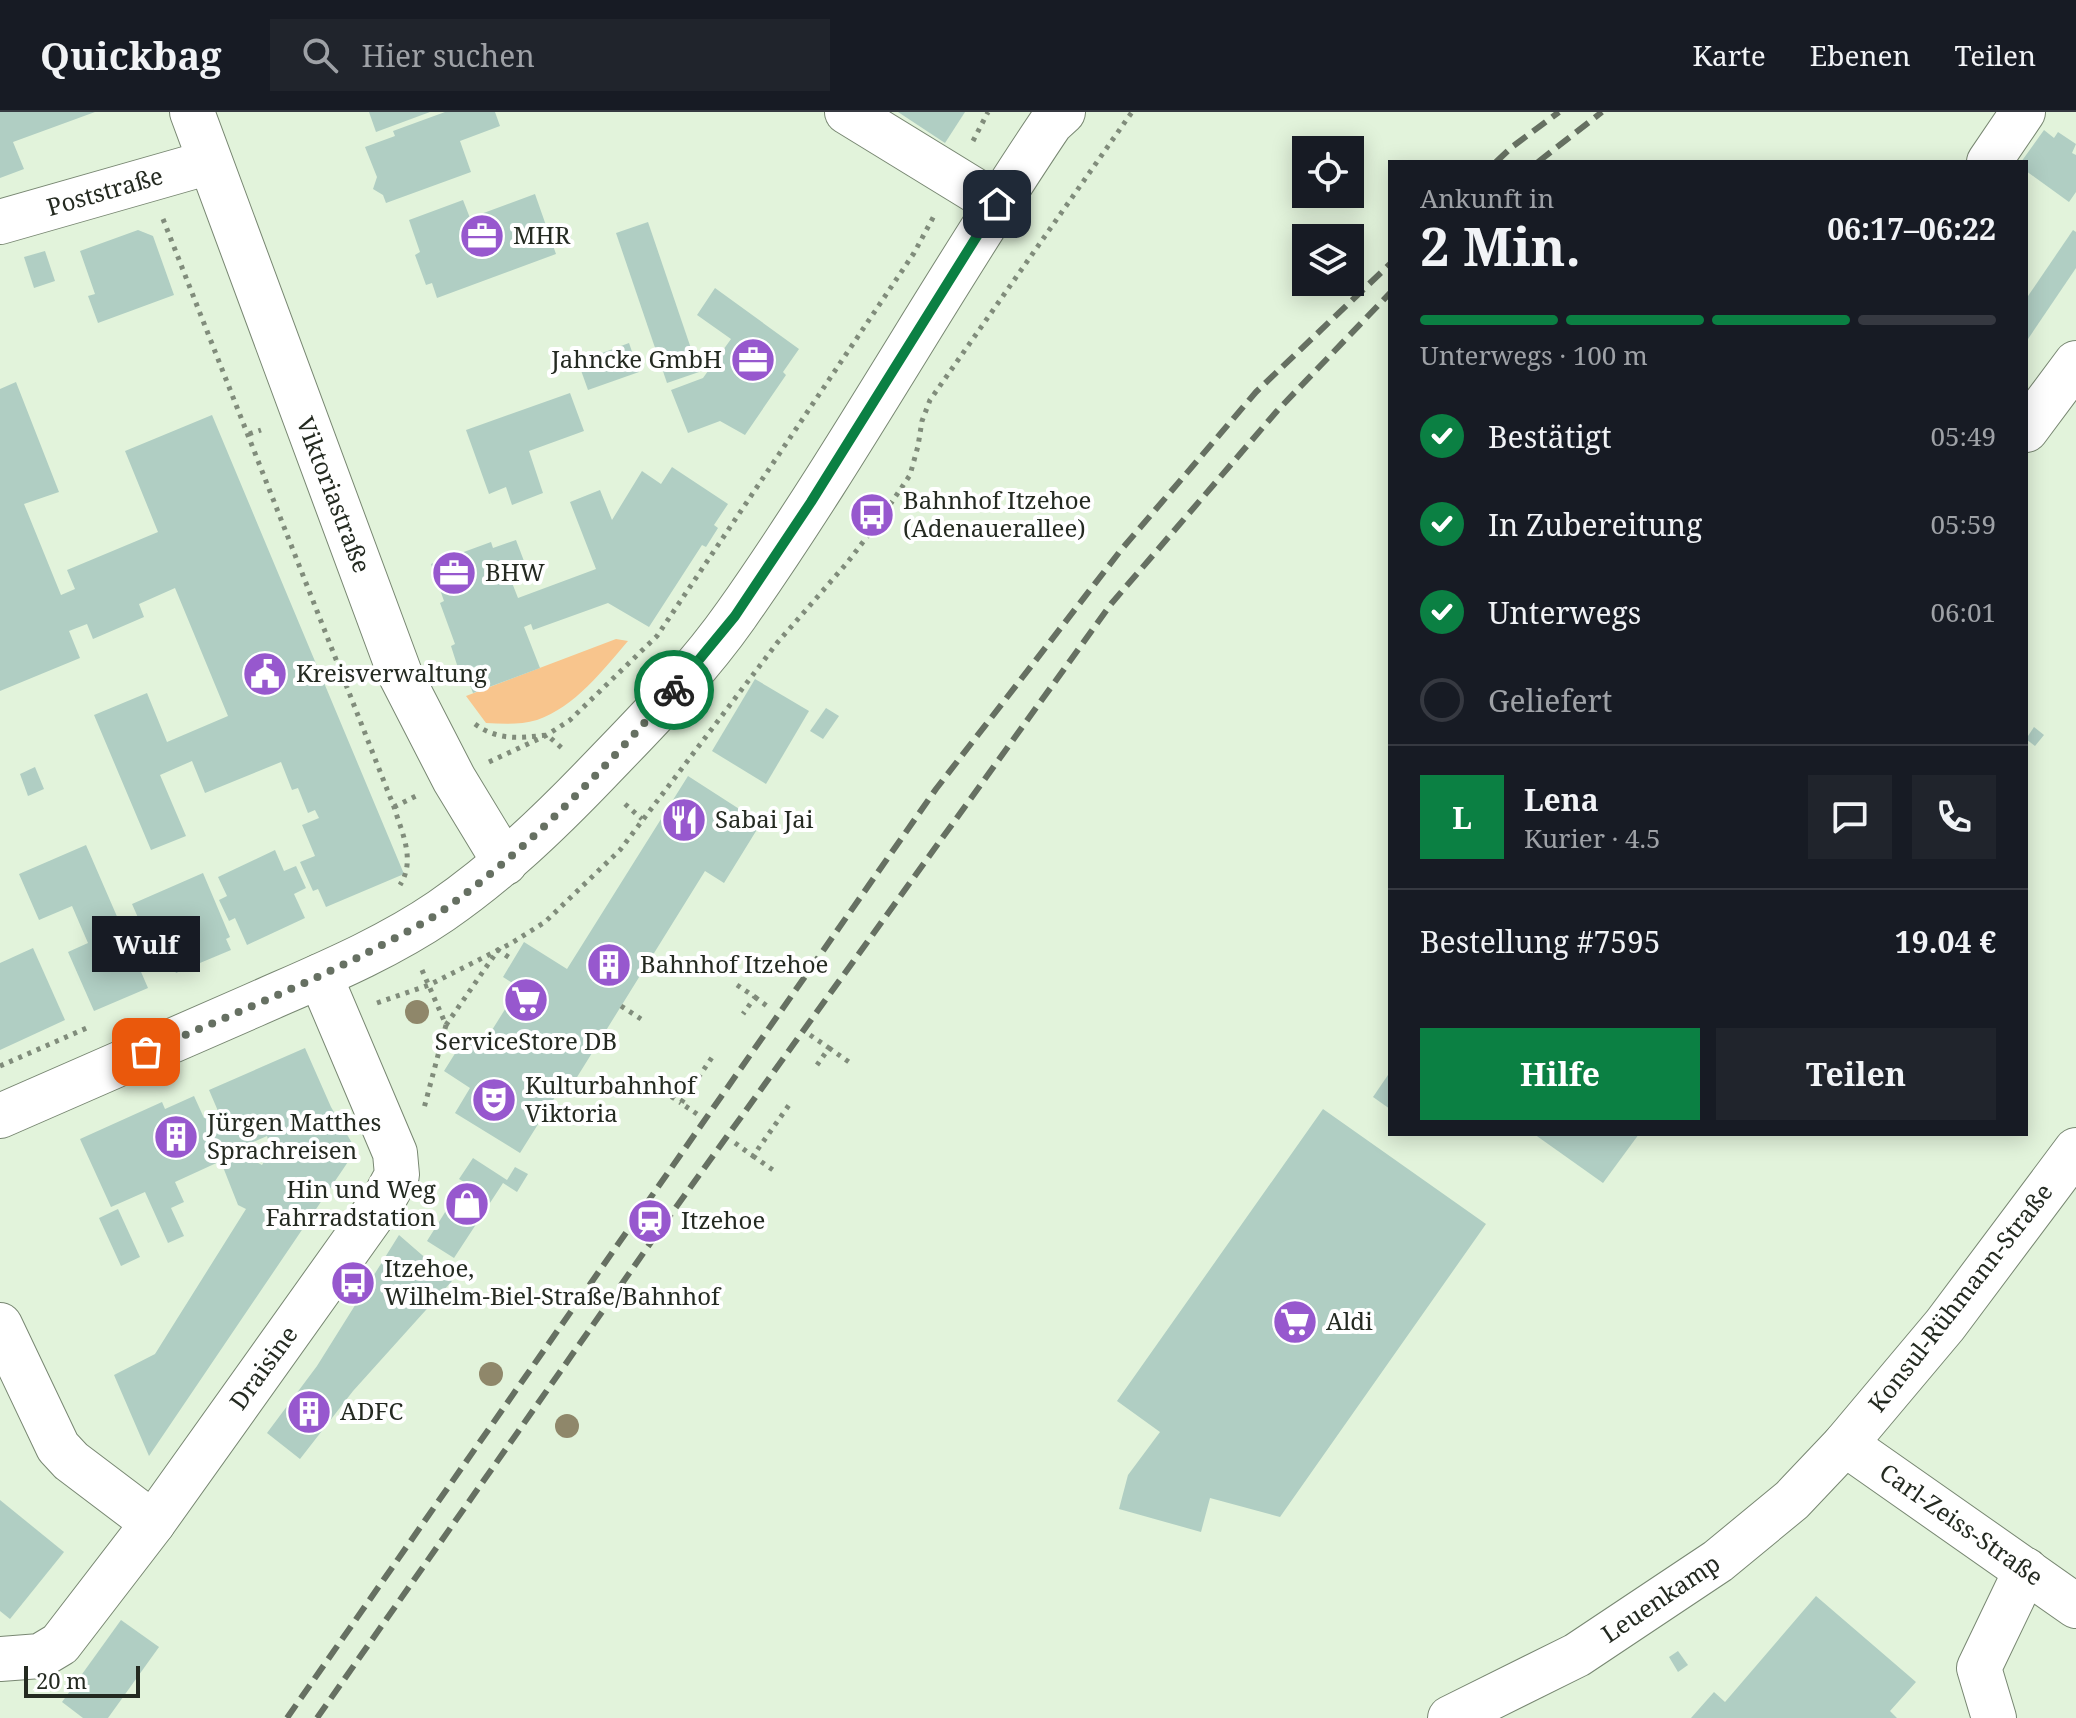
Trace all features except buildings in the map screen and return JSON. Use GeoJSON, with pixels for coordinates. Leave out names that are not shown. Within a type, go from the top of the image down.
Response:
{"type":"FeatureCollection","features":[{"type":"Feature","properties":{"kind":"street","name":"Viktoriastraße"},"geometry":{"type":"LineString","coordinates":[[192,112],[400,674],[454,779],[505,863]]}},
{"type":"Feature","properties":{"kind":"street"},"geometry":{"type":"LineString","coordinates":[[847,112],[997,204]]}},
{"type":"Feature","properties":{"kind":"street"},"geometry":{"type":"LineString","coordinates":[[1990,160],[2023,112]]}},
{"type":"Feature","properties":{"kind":"street"},"geometry":{"type":"LineString","coordinates":[[0,1116],[320,976],[404,933],[440,912],[505,863],[548,823],[644,724],[735,616],[1056,116]]}},
{"type":"Feature","properties":{"kind":"street","name":"Poststraße"},"geometry":{"type":"LineString","coordinates":[[0,222],[210,162]]}},
{"type":"Feature","properties":{"kind":"street"},"geometry":{"type":"LineString","coordinates":[[2028,427],[2076,363]]}},
{"type":"Feature","properties":{"kind":"street"},"geometry":{"type":"LineString","coordinates":[[320,976],[395,1153],[390,1187]]}},
{"type":"Feature","properties":{"kind":"street","name":"Konsul-Rühmann-Straße"},"geometry":{"type":"LineString","coordinates":[[1845,1444],[1945,1325],[2076,1150]]}},
{"type":"Feature","properties":{"kind":"street","name":"Draisine"},"geometry":{"type":"LineString","coordinates":[[0,1659],[29,1658],[50,1651],[69,1635],[153,1523],[390,1187]]}},
{"type":"Feature","properties":{"kind":"street"},"geometry":{"type":"LineString","coordinates":[[0,1325],[58,1447],[71,1461],[153,1523]]}},
{"type":"Feature","properties":{"kind":"street","name":"Carl-Zeiss-Straße"},"geometry":{"type":"LineString","coordinates":[[1845,1444],[2076,1606]]}},
{"type":"Feature","properties":{"kind":"street","name":"Leuenkamp"},"geometry":{"type":"LineString","coordinates":[[1450,1718],[1551,1670],[1674,1593],[1792,1500],[1845,1444]]}},
{"type":"Feature","properties":{"kind":"street"},"geometry":{"type":"LineString","coordinates":[[1994,1718],[1979,1668],[2026,1570]]}},
{"type":"Feature","properties":{"kind":"path"},"geometry":{"type":"LineString","coordinates":[[547,735],[570,720],[657,636],[914,253],[988,112]]}},
{"type":"Feature","properties":{"kind":"path"},"geometry":{"type":"LineString","coordinates":[[642,819],[777,643],[879,521],[910,475],[930,400],[1132,112]]}},
{"type":"Feature","properties":{"kind":"path"},"geometry":{"type":"LineString","coordinates":[[249,434],[261,430]]}},
{"type":"Feature","properties":{"kind":"path"},"geometry":{"type":"LineString","coordinates":[[872,515],[879,521]]}},
{"type":"Feature","properties":{"kind":"path"},"geometry":{"type":"LineString","coordinates":[[394,807],[408,852],[406,875],[394,891]]}},
{"type":"Feature","properties":{"kind":"path"},"geometry":{"type":"LineString","coordinates":[[390,1187],[416,1142],[446,1025],[498,950],[513,960]]}},
{"type":"Feature","properties":{"kind":"path"},"geometry":{"type":"LineString","coordinates":[[429,985],[446,1025]]}},
{"type":"Feature","properties":{"kind":"path"},"geometry":{"type":"LineString","coordinates":[[737,985],[771,1009]]}},
{"type":"Feature","properties":{"kind":"path"},"geometry":{"type":"LineString","coordinates":[[743,1014],[755,997]]}},
{"type":"Feature","properties":{"kind":"path"},"geometry":{"type":"LineString","coordinates":[[621,1006],[641,1019]]}},
{"type":"Feature","properties":{"kind":"path"},"geometry":{"type":"LineString","coordinates":[[0,1066],[100,1023]]}},
{"type":"Feature","properties":{"kind":"path"},"geometry":{"type":"LineString","coordinates":[[810,1035],[849,1062]]}},
{"type":"Feature","properties":{"kind":"path"},"geometry":{"type":"LineString","coordinates":[[817,1065],[829,1048]]}},
{"type":"Feature","properties":{"kind":"path"},"geometry":{"type":"LineString","coordinates":[[681,1103],[715,1053]]}},
{"type":"Feature","properties":{"kind":"path"},"geometry":{"type":"LineString","coordinates":[[663,1091],[697,1114]]}},
{"type":"Feature","properties":{"kind":"path"},"geometry":{"type":"LineString","coordinates":[[753,1156],[789,1105]]}},
{"type":"Feature","properties":{"kind":"path"},"geometry":{"type":"LineString","coordinates":[[735,1143],[773,1170]]}},
{"type":"Feature","properties":{"kind":"shaded area"},"geometry":{"type":"Polygon","coordinates":[[[616,639],[628,641],[609,664],[576,697],[537,720],[486,723],[466,696],[616,639]]]}},
{"type":"Feature","properties":{"kind":"railway"},"geometry":{"type":"LineString","coordinates":[[1498,160],[1559,112]]}},
{"type":"Feature","properties":{"kind":"railway"},"geometry":{"type":"LineString","coordinates":[[1541,160],[1602,112]]}},
{"type":"Feature","properties":{"kind":"railway"},"geometry":{"type":"LineString","coordinates":[[287,1718],[936,789],[1121,550],[1256,392],[1388,266]]}},
{"type":"Feature","properties":{"kind":"railway"},"geometry":{"type":"LineString","coordinates":[[317,1718],[661,1228],[1111,604],[1277,411],[1388,295]]}},
{"type":"Feature","properties":{"kind":"way so far"},"geometry":{"type":"LineString","coordinates":[[146,1052],[320,976],[440,912],[505,863],[548,823],[674,690]]}},
{"type":"Feature","properties":{"kind":"place","name":"MHR"},"geometry":{"type":"Point","coordinates":[482,236]}},
{"type":"Feature","properties":{"kind":"place","name":"Jahncke GmbH"},"geometry":{"type":"Point","coordinates":[753,360]}},
{"type":"Feature","properties":{"kind":"place","name":"Bahnhof Itzehoe (Adenauerallee)"},"geometry":{"type":"Point","coordinates":[872,515]}},
{"type":"Feature","properties":{"kind":"place","name":"BHW"},"geometry":{"type":"Point","coordinates":[454,573]}},
{"type":"Feature","properties":{"kind":"place","name":"Kreisverwaltung"},"geometry":{"type":"Point","coordinates":[265,674]}},
{"type":"Feature","properties":{"kind":"place","name":"Sabai Jai"},"geometry":{"type":"Point","coordinates":[684,820]}},
{"type":"Feature","properties":{"kind":"place","name":"Bahnhof Itzehoe"},"geometry":{"type":"Point","coordinates":[609,965]}},
{"type":"Feature","properties":{"kind":"place","name":"ServiceStore DB"},"geometry":{"type":"Point","coordinates":[526,1000]}},
{"type":"Feature","properties":{"kind":"place","name":"Wulf"},"geometry":{"type":"Point","coordinates":[146,1052]}},
{"type":"Feature","properties":{"kind":"place","name":"Kulturbahnhof Viktoria"},"geometry":{"type":"Point","coordinates":[494,1100]}},
{"type":"Feature","properties":{"kind":"place","name":"Jürgen Matthes Sprachreisen"},"geometry":{"type":"Point","coordinates":[176,1137]}},
{"type":"Feature","properties":{"kind":"place","name":"Hin und Weg Fahrradstation"},"geometry":{"type":"Point","coordinates":[467,1204]}},
{"type":"Feature","properties":{"kind":"place","name":"Itzehoe"},"geometry":{"type":"Point","coordinates":[650,1221]}},
{"type":"Feature","properties":{"kind":"place","name":"Itzehoe, Wilhelm-Biel-Straße/Bahnhof"},"geometry":{"type":"Point","coordinates":[353,1283]}},
{"type":"Feature","properties":{"kind":"place","name":"Aldi"},"geometry":{"type":"Point","coordinates":[1295,1322]}},
{"type":"Feature","properties":{"kind":"place","name":"ADFC"},"geometry":{"type":"Point","coordinates":[309,1412]}},
{"type":"Feature","properties":{"kind":"route"},"geometry":{"type":"LineString","coordinates":[[674,690],[735,616],[811,502],[997,204]]}}]}
